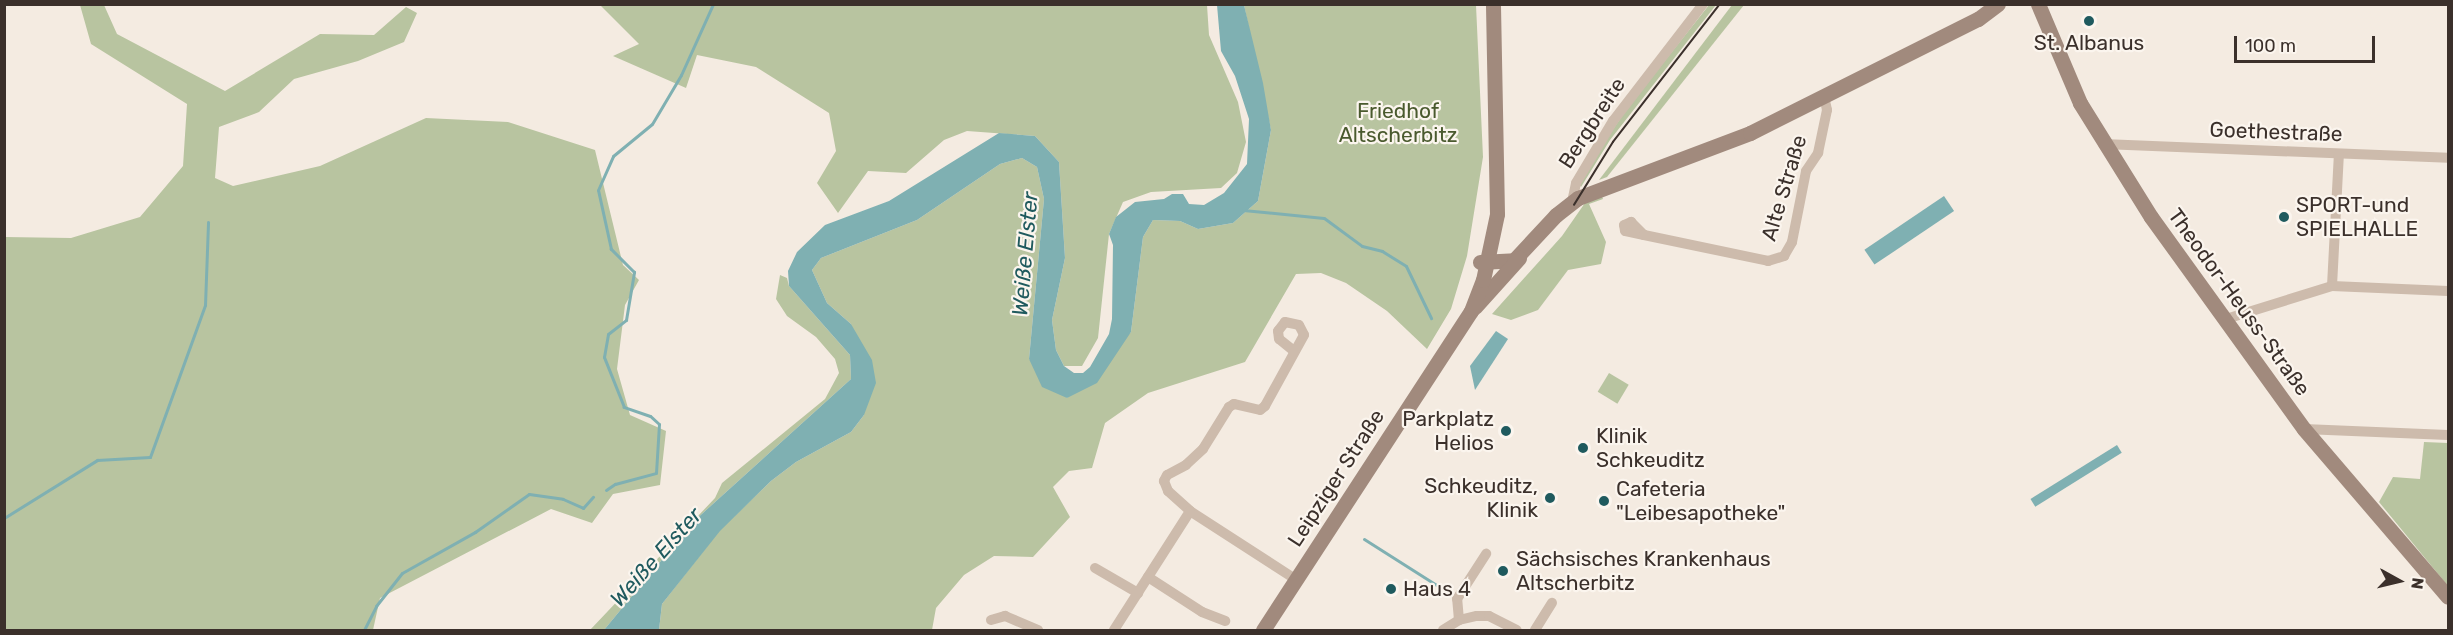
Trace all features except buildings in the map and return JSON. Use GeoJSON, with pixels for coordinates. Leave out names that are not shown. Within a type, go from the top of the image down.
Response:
{"type":"FeatureCollection","features":[{"type":"Feature","properties":{"kind":"street","name":"Leipziger Straße"},"geometry":{"type":"LineString","coordinates":[[1483,262],[1494,242],[1498,187],[1495,156],[1493,4]]}},
{"type":"Feature","properties":{"kind":"street","name":"Bergbreite"},"geometry":{"type":"LineString","coordinates":[[1483,262],[1509,262],[1523,254],[1572,202],[1576,183],[1613,121],[1703,4]]}},
{"type":"Feature","properties":{"kind":"street","name":"Alte Straße"},"geometry":{"type":"LineString","coordinates":[[1572,202],[1750,134],[1978,19],[1998,4]]}},
{"type":"Feature","properties":{"kind":"street","name":"Theodor-Heuss-Straße"},"geometry":{"type":"LineString","coordinates":[[2038,4],[2080,103],[2103,144],[2304,429],[2448,597]]}},
{"type":"Feature","properties":{"kind":"street","name":"Alte Straße"},"geometry":{"type":"LineString","coordinates":[[1644,235],[1768,261],[1784,256],[1792,242],[1806,171],[1818,153],[1827,110],[1824,96]]}},
{"type":"Feature","properties":{"kind":"street","name":"Goethestraße"},"geometry":{"type":"LineString","coordinates":[[2103,144],[2448,158]]}},
{"type":"Feature","properties":{"kind":"street"},"geometry":{"type":"LineString","coordinates":[[2332,286],[2339,154]]}},
{"type":"Feature","properties":{"kind":"street","name":"Leipziger Straße"},"geometry":{"type":"LineString","coordinates":[[1471,311],[1483,262],[1495,156]]}},
{"type":"Feature","properties":{"kind":"street","name":"Leipziger Straße"},"geometry":{"type":"LineString","coordinates":[[1263,630],[1445,348],[1471,311],[1523,254]]}},
{"type":"Feature","properties":{"kind":"street","name":"Leipziger Straße"},"geometry":{"type":"LineString","coordinates":[[1445,348],[1478,279]]}},
{"type":"Feature","properties":{"kind":"street"},"geometry":{"type":"LineString","coordinates":[[1478,279],[1501,280]]}},
{"type":"Feature","properties":{"kind":"street"},"geometry":{"type":"LineString","coordinates":[[2226,319],[2332,286],[2448,291]]}},
{"type":"Feature","properties":{"kind":"street"},"geometry":{"type":"LineString","coordinates":[[1294,351],[1265,406],[1260,410],[1234,404],[1229,407],[1203,449],[1167,475],[1164,481],[1168,491],[1190,511],[1296,579]]}},
{"type":"Feature","properties":{"kind":"street"},"geometry":{"type":"LineString","coordinates":[[2304,429],[2448,435]]}},
{"type":"Feature","properties":{"kind":"street"},"geometry":{"type":"LineString","coordinates":[[1114,630],[1190,511]]}},
{"type":"Feature","properties":{"kind":"street"},"geometry":{"type":"LineString","coordinates":[[1459,620],[1457,600],[1486,554]]}},
{"type":"Feature","properties":{"kind":"street"},"geometry":{"type":"LineString","coordinates":[[1095,568],[1138,593]]}},
{"type":"Feature","properties":{"kind":"street"},"geometry":{"type":"LineString","coordinates":[[1148,577],[1202,612],[1225,621]]}},
{"type":"Feature","properties":{"kind":"street"},"geometry":{"type":"LineString","coordinates":[[1535,630],[1552,603]]}},
{"type":"Feature","properties":{"kind":"street"},"geometry":{"type":"LineString","coordinates":[[991,620],[1005,616],[1038,630]]}},
{"type":"Feature","properties":{"kind":"street"},"geometry":{"type":"LineString","coordinates":[[1443,630],[1459,620],[1489,616],[1517,630]]}},
{"type":"Feature","properties":{"kind":"green space"},"geometry":{"type":"Polygon","coordinates":[[[80,5],[104,5],[117,34],[225,91],[320,34],[374,35],[406,7],[417,13],[404,42],[358,61],[294,79],[259,112],[219,127],[215,178],[233,186],[320,166],[426,118],[508,122],[595,150],[623,265],[639,280],[625,305],[617,369],[630,415],[666,431],[660,485],[613,494],[592,523],[551,509],[380,598],[373,630],[5,630],[5,237],[71,238],[140,217],[183,166],[187,104],[91,44],[80,5]]]}},
{"type":"Feature","properties":{"kind":"green space"},"geometry":{"type":"Polygon","coordinates":[[[600,5],[1207,5],[1209,35],[1238,102],[1246,142],[1237,173],[1221,188],[1151,192],[1123,202],[1109,234],[1098,338],[1082,366],[1064,366],[1056,350],[1052,320],[1065,258],[1059,162],[1035,136],[967,131],[944,140],[906,173],[868,171],[838,213],[817,183],[836,151],[829,113],[756,67],[697,55],[686,88],[613,56],[639,44],[600,5]]]}},
{"type":"Feature","properties":{"kind":"green space","name":"Friedhof Altscherbitz"},"geometry":{"type":"Polygon","coordinates":[[[1244,5],[1476,5],[1483,157],[1467,256],[1451,309],[1427,349],[1387,311],[1346,283],[1321,273],[1296,274],[1245,362],[1148,393],[1105,423],[1092,468],[1069,471],[1053,487],[1070,517],[1033,557],[994,556],[964,575],[936,608],[932,630],[659,630],[662,604],[719,531],[771,481],[796,462],[851,432],[864,415],[851,324],[827,303],[812,270],[821,258],[917,220],[1000,164],[1022,158],[1037,167],[1044,199],[1029,359],[1067,398],[1131,332],[1143,237],[1153,220],[1180,221],[1198,229],[1233,223],[1258,201],[1271,130],[1244,5]]]}},
{"type":"Feature","properties":{"kind":"green space"},"geometry":{"type":"Polygon","coordinates":[[[1709,5],[1716,5],[1610,140],[1581,187],[1579,184],[1594,157],[1629,106],[1709,5]]]}},
{"type":"Feature","properties":{"kind":"green space"},"geometry":{"type":"Polygon","coordinates":[[[1732,5],[1744,5],[1607,177],[1599,180],[1732,5]]]}},
{"type":"Feature","properties":{"kind":"green space"},"geometry":{"type":"Polygon","coordinates":[[[1601,194],[1603,199],[1589,204],[1606,242],[1601,264],[1568,270],[1538,310],[1511,320],[1492,314],[1562,236],[1587,200],[1601,194]]]}},
{"type":"Feature","properties":{"kind":"green space"},"geometry":{"type":"Polygon","coordinates":[[[780,275],[787,278],[789,286],[850,355],[851,379],[693,522],[604,630],[590,630],[715,498],[722,483],[825,399],[839,373],[835,359],[816,337],[787,316],[776,299],[780,275]]]}},
{"type":"Feature","properties":{"kind":"green space"},"geometry":{"type":"Polygon","coordinates":[[[1609,373],[1629,385],[1617,404],[1598,392],[1609,373]]]}},
{"type":"Feature","properties":{"kind":"green space"},"geometry":{"type":"Polygon","coordinates":[[[2424,442],[2448,443],[2448,586],[2379,502],[2393,477],[2420,479],[2424,442]]]}},
{"type":"Feature","properties":{"kind":"water"},"geometry":{"type":"Polygon","coordinates":[[[1217,5],[1244,5],[1263,83],[1271,130],[1258,201],[1233,223],[1198,229],[1180,221],[1153,220],[1143,237],[1131,332],[1097,383],[1067,398],[1042,387],[1029,359],[1044,199],[1037,167],[1022,158],[1000,164],[917,220],[821,258],[812,270],[827,303],[851,324],[872,360],[876,383],[864,415],[851,432],[796,462],[771,481],[720,531],[662,604],[659,630],[604,630],[693,522],[851,379],[850,355],[789,286],[788,271],[797,252],[825,225],[889,201],[999,133],[1035,136],[1059,162],[1065,258],[1052,320],[1056,350],[1064,366],[1074,373],[1083,373],[1090,367],[1109,334],[1112,319],[1113,245],[1109,234],[1116,217],[1135,202],[1164,199],[1172,194],[1183,194],[1189,204],[1204,205],[1224,193],[1247,164],[1249,119],[1235,76],[1221,51],[1217,5]]]}},
{"type":"Feature","properties":{"kind":"water"},"geometry":{"type":"Polygon","coordinates":[[[1944,196],[1954,211],[1874,265],[1864,250],[1944,196]]]}},
{"type":"Feature","properties":{"kind":"water"},"geometry":{"type":"Polygon","coordinates":[[[1496,331],[1508,339],[1475,390],[1470,366],[1496,331]]]}},
{"type":"Feature","properties":{"kind":"water"},"geometry":{"type":"Polygon","coordinates":[[[2117,445],[2122,453],[2035,507],[2030,499],[2117,445]]]}},
{"type":"Feature","properties":{"kind":"waterway"},"geometry":{"type":"LineString","coordinates":[[606,490],[615,484],[656,473],[659,424],[650,416],[624,407],[604,357],[608,334],[626,320],[634,272],[611,249],[598,190],[613,156],[652,124],[681,75],[713,4]]}},
{"type":"Feature","properties":{"kind":"waterway"},"geometry":{"type":"LineString","coordinates":[[1243,210],[1324,218],[1362,246],[1382,251],[1406,266],[1431,318]]}},
{"type":"Feature","properties":{"kind":"waterway"},"geometry":{"type":"LineString","coordinates":[[4,518],[97,460],[150,457],[205,305],[208,222]]}},
{"type":"Feature","properties":{"kind":"waterway"},"geometry":{"type":"LineString","coordinates":[[364,630],[376,606],[402,573],[475,532],[529,494],[563,499],[583,508],[593,497]]}},
{"type":"Feature","properties":{"kind":"waterway"},"geometry":{"type":"LineString","coordinates":[[1364,539],[1446,591]]}},
{"type":"Feature","properties":{"kind":"tram line"},"geometry":{"type":"LineString","coordinates":[[1574,205],[1613,142],[1720,4]]}},
{"type":"Feature","properties":{"kind":"place","name":"St. Albanus"},"geometry":{"type":"Point","coordinates":[2089,21]}},
{"type":"Feature","properties":{"kind":"place","name":"SPORT-und SPIELHALLE"},"geometry":{"type":"Point","coordinates":[2284,217]}},
{"type":"Feature","properties":{"kind":"place","name":"Parkplatz Helios"},"geometry":{"type":"Point","coordinates":[1506,431]}},
{"type":"Feature","properties":{"kind":"place","name":"Klinik Schkeuditz"},"geometry":{"type":"Point","coordinates":[1583,448]}},
{"type":"Feature","properties":{"kind":"place","name":"Schkeuditz, Klinik"},"geometry":{"type":"Point","coordinates":[1550,498]}},
{"type":"Feature","properties":{"kind":"place","name":"Cafeteria \"Leibesapotheke\""},"geometry":{"type":"Point","coordinates":[1604,501]}},
{"type":"Feature","properties":{"kind":"place","name":"Sächsisches Krankenhaus Altscherbitz"},"geometry":{"type":"Point","coordinates":[1503,571]}},
{"type":"Feature","properties":{"kind":"place","name":"Haus 4"},"geometry":{"type":"Point","coordinates":[1391,589]}},
{"type":"Feature","properties":{"kind":"water label","name":"Weiße Elster"},"geometry":{"type":"Point","coordinates":[1025,254]}},
{"type":"Feature","properties":{"kind":"water label","name":"Weiße Elster"},"geometry":{"type":"Point","coordinates":[656,557]}}]}
